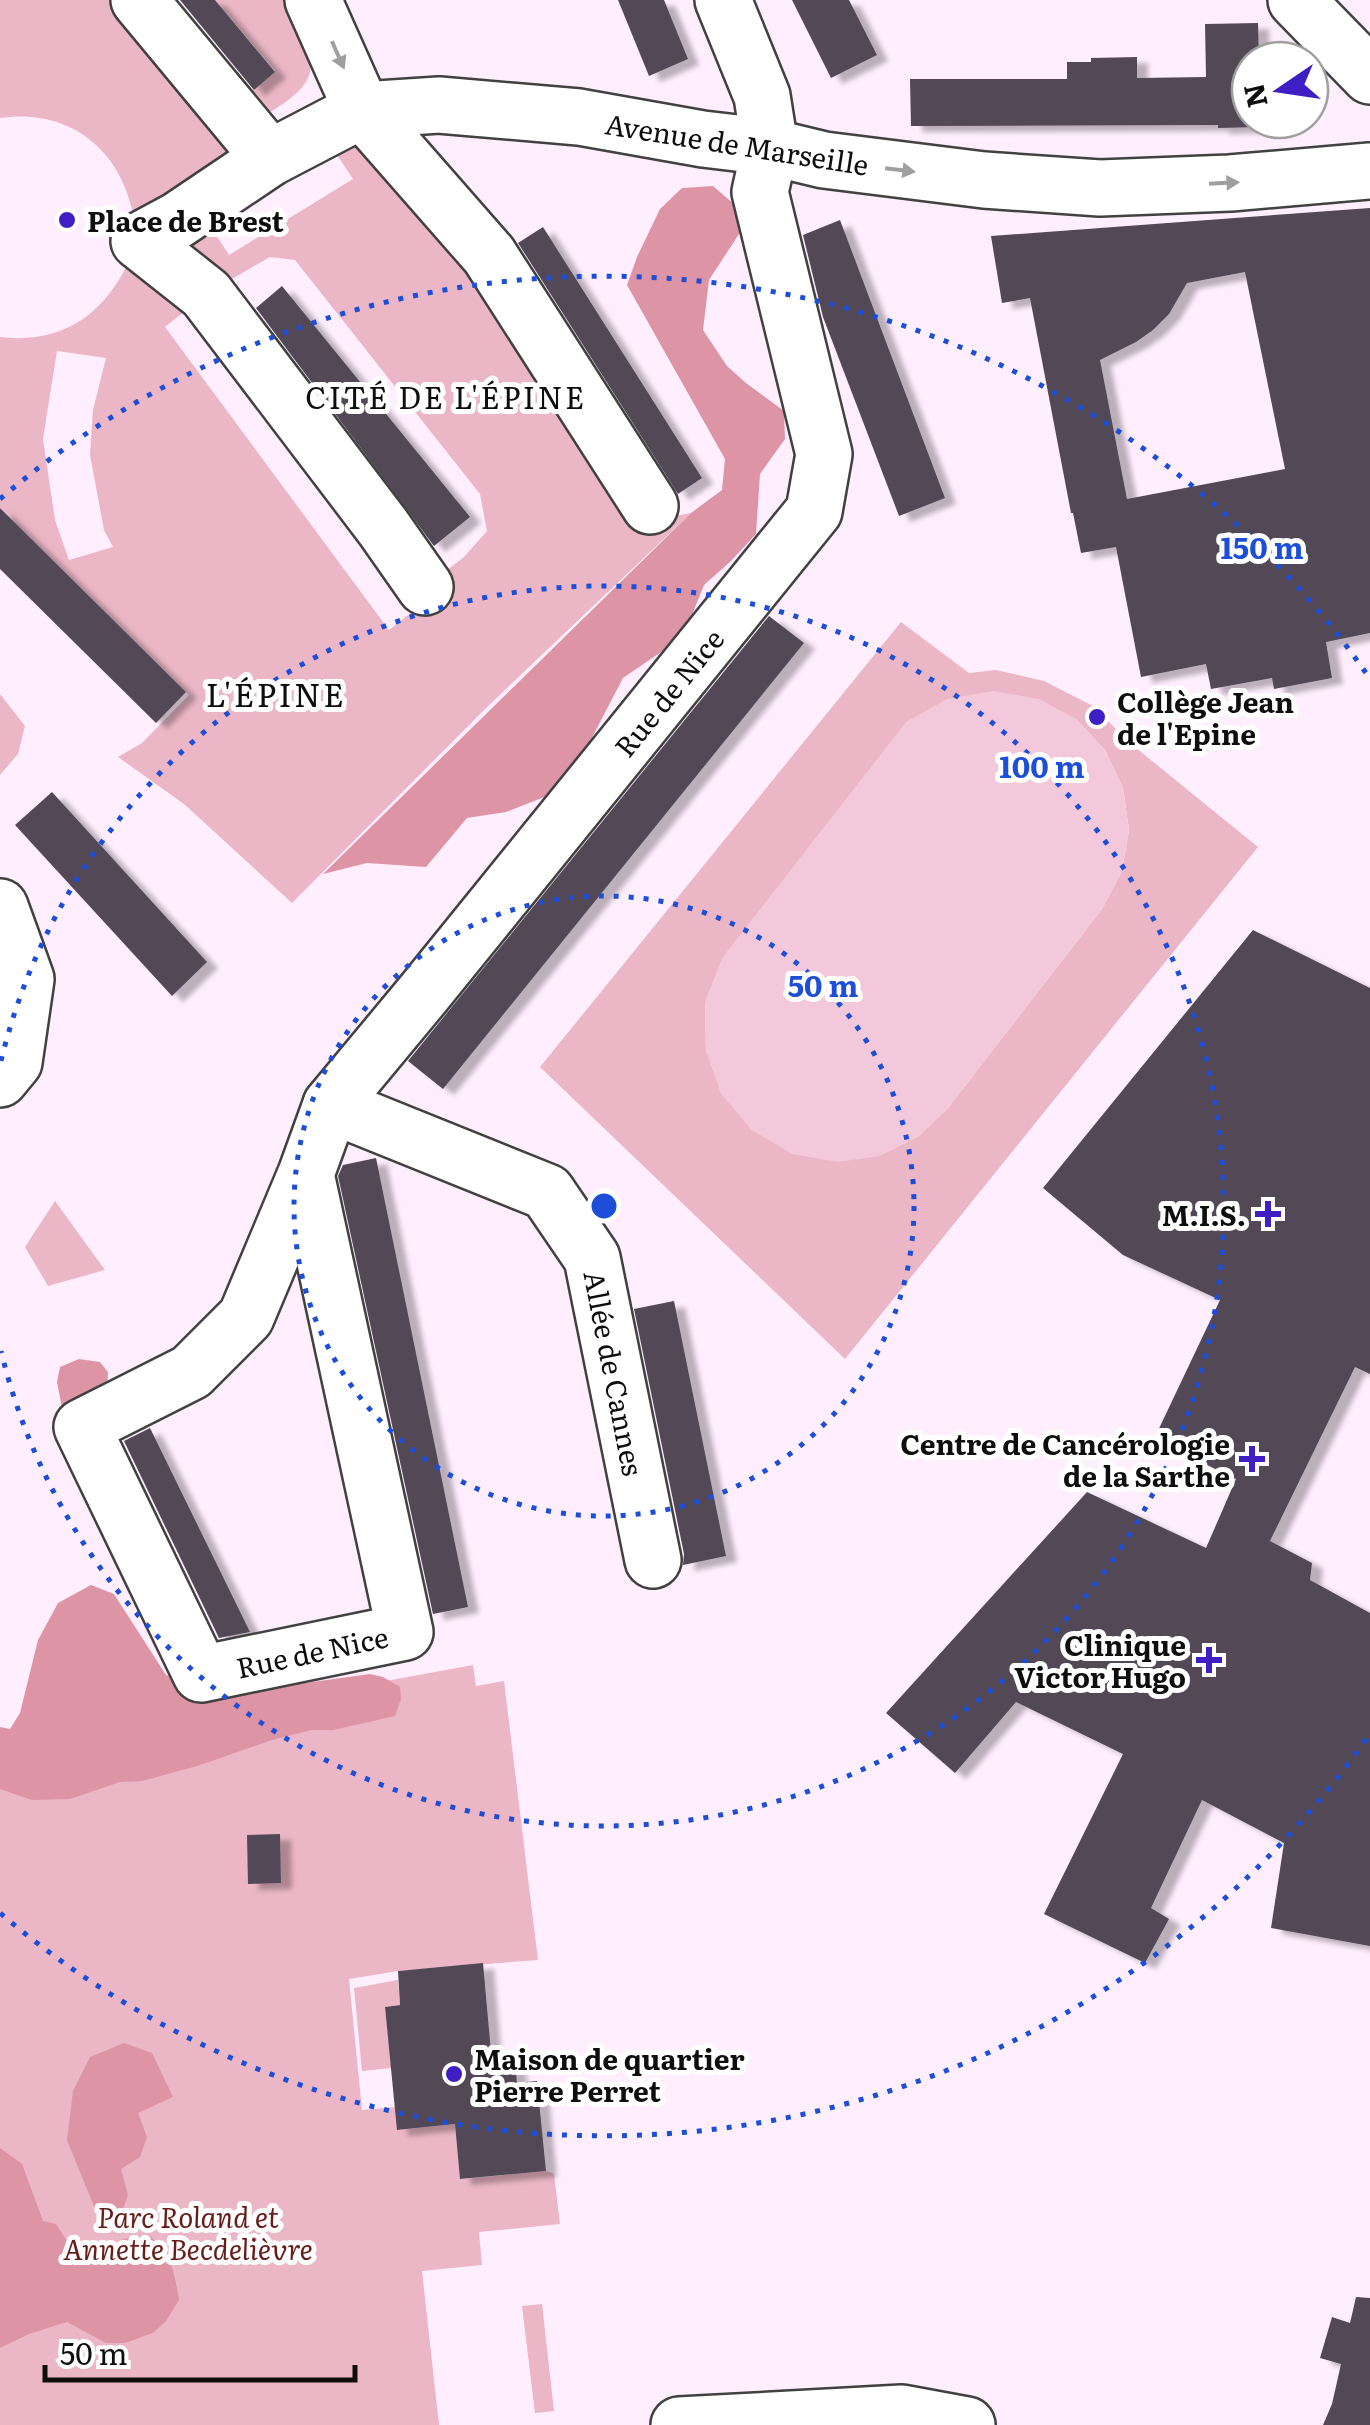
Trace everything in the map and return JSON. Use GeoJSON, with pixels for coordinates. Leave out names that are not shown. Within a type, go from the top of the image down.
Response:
{"type":"FeatureCollection","features":[{"type":"Feature","properties":{"kind":"street"},"geometry":{"type":"LineString","coordinates":[[139,0],[270,158]]}},
{"type":"Feature","properties":{"kind":"street"},"geometry":{"type":"LineString","coordinates":[[313,0],[362,110],[489,256],[650,506]]}},
{"type":"Feature","properties":{"kind":"street","name":"Rue de Nice"},"geometry":{"type":"LineString","coordinates":[[306,1174],[405,1632],[201,1674],[82,1427],[190,1372],[246,1317],[331,1105],[814,511],[824,454],[760,192],[770,148],[762,96],[722,0]]}},
{"type":"Feature","properties":{"kind":"street"},"geometry":{"type":"LineString","coordinates":[[1296,0],[1370,76]]}},
{"type":"Feature","properties":{"kind":"street","name":"Avenue de Marseille"},"geometry":{"type":"LineString","coordinates":[[425,587],[206,294],[139,241],[178,220],[270,158],[362,110],[439,105],[579,116],[824,160],[948,176],[1100,188],[1230,184],[1370,171]]}},
{"type":"Feature","properties":{"kind":"street"},"geometry":{"type":"LineString","coordinates":[[0,907],[26,980],[14,1062],[0,1079]]}},
{"type":"Feature","properties":{"kind":"street","name":"Allée de Cannes"},"geometry":{"type":"LineString","coordinates":[[331,1105],[548,1192],[592,1258],[653,1560]]}},
{"type":"Feature","properties":{"kind":"street"},"geometry":{"type":"LineString","coordinates":[[679,2425],[902,2413],[966,2425]]}},
{"type":"Feature","properties":{"kind":"green space"},"geometry":{"type":"Polygon","coordinates":[[[0,0],[139,0],[270,158],[198,207],[229,255],[353,179],[321,131],[362,110],[664,518],[691,513],[485,709],[292,903],[184,804],[118,757],[142,743],[189,695],[0,508],[0,337],[58,332],[90,314],[115,285],[139,239],[125,186],[101,149],[85,136],[46,119],[0,118],[0,0]],[[270,257],[206,294],[165,327],[389,630],[430,598],[425,587],[464,557],[487,531],[480,494],[295,260],[270,257]],[[57,351],[43,439],[55,520],[69,560],[113,547],[104,530],[90,455],[93,410],[106,358],[57,351]]]}},
{"type":"Feature","properties":{"kind":"green space"},"geometry":{"type":"Polygon","coordinates":[[[215,0],[291,0],[306,40],[311,68],[298,91],[262,117],[238,104],[275,71],[215,0]]]}},
{"type":"Feature","properties":{"kind":"green space"},"geometry":{"type":"Polygon","coordinates":[[[901,622],[969,673],[996,670],[1044,681],[1093,706],[1130,743],[1258,847],[845,1359],[540,1067],[901,622]],[[1076,719],[705,1002],[706,1050],[722,1094],[752,1130],[918,1137],[948,1108],[1102,909],[1122,871],[1129,830],[1123,788],[1105,750],[1076,719]]]}},
{"type":"Feature","properties":{"kind":"green space"},"geometry":{"type":"Polygon","coordinates":[[[0,694],[25,726],[18,754],[0,775],[0,694]]]}},
{"type":"Feature","properties":{"kind":"green space"},"geometry":{"type":"Polygon","coordinates":[[[55,1201],[105,1270],[48,1286],[25,1247],[55,1201]]]}},
{"type":"Feature","properties":{"kind":"green space","name":"Parc Roland et Annette Becdelièvre"},"geometry":{"type":"Polygon","coordinates":[[[473,1665],[476,1686],[504,1681],[538,1960],[398,1971],[349,1979],[362,2110],[396,2107],[398,2130],[455,2124],[461,2179],[546,2171],[554,2174],[560,2224],[479,2232],[482,2265],[422,2271],[439,2425],[0,2425],[0,1752],[473,1665]]]}},
{"type":"Feature","properties":{"kind":"green space"},"geometry":{"type":"Polygon","coordinates":[[[398,1980],[400,2005],[385,2007],[392,2068],[362,2071],[354,1988],[398,1980]]]}},
{"type":"Feature","properties":{"kind":"green space"},"geometry":{"type":"Polygon","coordinates":[[[542,2304],[554,2411],[535,2413],[522,2306],[542,2304]]]}},
{"type":"Feature","properties":{"kind":"shaded area"},"geometry":{"type":"Polygon","coordinates":[[[713,186],[735,205],[741,231],[709,280],[703,330],[727,366],[784,411],[785,439],[760,474],[756,534],[704,585],[683,637],[623,678],[583,755],[547,796],[506,812],[467,818],[426,867],[367,863],[323,874],[691,513],[722,490],[725,459],[627,285],[660,209],[682,188],[713,186]]]}},
{"type":"Feature","properties":{"kind":"shaded area"},"geometry":{"type":"Polygon","coordinates":[[[993,691],[1039,699],[1076,719],[1105,750],[1123,788],[1129,830],[1122,871],[1102,909],[948,1108],[918,1137],[880,1156],[838,1162],[792,1154],[752,1130],[721,1094],[706,1050],[705,1002],[722,958],[906,722],[947,699],[993,691]]]}},
{"type":"Feature","properties":{"kind":"shaded area"},"geometry":{"type":"Polygon","coordinates":[[[79,1359],[100,1362],[108,1372],[106,1409],[83,1415],[62,1408],[57,1382],[60,1367],[79,1359]]]}},
{"type":"Feature","properties":{"kind":"shaded area"},"geometry":{"type":"Polygon","coordinates":[[[91,1585],[114,1594],[166,1675],[210,1688],[246,1691],[370,1674],[400,1687],[401,1699],[395,1716],[333,1730],[311,1730],[197,1766],[142,1781],[120,1782],[70,1799],[32,1800],[0,1789],[0,1727],[10,1729],[20,1713],[38,1640],[58,1603],[91,1585]]]}},
{"type":"Feature","properties":{"kind":"shaded area"},"geometry":{"type":"Polygon","coordinates":[[[124,2043],[152,2053],[173,2097],[138,2113],[147,2137],[140,2157],[121,2169],[128,2195],[119,2220],[100,2221],[67,2140],[73,2091],[90,2057],[124,2043]]]}},
{"type":"Feature","properties":{"kind":"shaded area"},"geometry":{"type":"Polygon","coordinates":[[[0,2148],[22,2164],[43,2221],[56,2224],[77,2256],[121,2240],[149,2235],[163,2250],[171,2264],[179,2300],[153,2333],[125,2343],[106,2343],[67,2322],[0,2348],[0,2148]]]}},
{"type":"Feature","properties":{"kind":"building"},"geometry":{"type":"Polygon","coordinates":[[[180,0],[215,0],[275,72],[254,90],[180,0]]]}},
{"type":"Feature","properties":{"kind":"building"},"geometry":{"type":"Polygon","coordinates":[[[618,0],[664,0],[688,59],[649,76],[618,0]]]}},
{"type":"Feature","properties":{"kind":"building"},"geometry":{"type":"Polygon","coordinates":[[[792,0],[849,0],[877,55],[831,78],[792,0]]]}},
{"type":"Feature","properties":{"kind":"building"},"geometry":{"type":"Polygon","coordinates":[[[1258,23],[1258,40],[1230,40],[1230,128],[911,126],[910,79],[1067,79],[1067,62],[1137,57],[1137,78],[1206,77],[1205,24],[1258,23]]]}},
{"type":"Feature","properties":{"kind":"building"},"geometry":{"type":"Polygon","coordinates":[[[1370,208],[1370,633],[1326,642],[1332,678],[1274,689],[1272,678],[1211,689],[1206,664],[1141,677],[1116,547],[1081,553],[1030,298],[1002,303],[991,236],[1370,208]],[[1245,272],[1187,283],[1169,314],[1153,330],[1100,360],[1127,499],[1285,469],[1245,272]]]}},
{"type":"Feature","properties":{"kind":"building"},"geometry":{"type":"Polygon","coordinates":[[[840,220],[945,498],[899,516],[823,317],[803,235],[840,220]]]}},
{"type":"Feature","properties":{"kind":"building"},"geometry":{"type":"Polygon","coordinates":[[[543,227],[702,478],[678,494],[518,243],[543,227]]]}},
{"type":"Feature","properties":{"kind":"building"},"geometry":{"type":"Polygon","coordinates":[[[282,286],[470,517],[434,546],[256,308],[282,286]]]}},
{"type":"Feature","properties":{"kind":"building"},"geometry":{"type":"Polygon","coordinates":[[[0,508],[186,692],[156,723],[0,569],[0,508]]]}},
{"type":"Feature","properties":{"kind":"building"},"geometry":{"type":"Polygon","coordinates":[[[769,616],[804,643],[443,1089],[408,1061],[769,616]]]}},
{"type":"Feature","properties":{"kind":"building"},"geometry":{"type":"Polygon","coordinates":[[[52,792],[207,962],[172,996],[15,825],[52,792]]]}},
{"type":"Feature","properties":{"kind":"building","name":"Centre de Cancérologie de la Sarthe"},"geometry":{"type":"Polygon","coordinates":[[[1253,930],[1370,988],[1370,1374],[1355,1367],[1270,1541],[1312,1563],[1310,1580],[1370,1613],[1370,1946],[1271,1928],[1284,1843],[1202,1800],[1151,1908],[1169,1919],[1145,1963],[1044,1914],[1123,1754],[1016,1702],[955,1773],[886,1713],[1087,1492],[1206,1548],[1236,1479],[1154,1439],[1220,1300],[1123,1255],[1043,1188],[1253,930]]]}},
{"type":"Feature","properties":{"kind":"building"},"geometry":{"type":"Polygon","coordinates":[[[376,1158],[468,1607],[433,1614],[338,1176],[343,1165],[376,1158]]]}},
{"type":"Feature","properties":{"kind":"building"},"geometry":{"type":"Polygon","coordinates":[[[674,1301],[726,1556],[683,1565],[684,1554],[634,1309],[674,1301]]]}},
{"type":"Feature","properties":{"kind":"building"},"geometry":{"type":"Polygon","coordinates":[[[150,1428],[250,1632],[219,1638],[124,1441],[150,1428]]]}},
{"type":"Feature","properties":{"kind":"building"},"geometry":{"type":"Polygon","coordinates":[[[280,1834],[281,1883],[248,1884],[247,1835],[280,1834]]]}},
{"type":"Feature","properties":{"kind":"building","name":"Maison de quartier Pierre Perret"},"geometry":{"type":"Polygon","coordinates":[[[483,1963],[492,2063],[515,2061],[517,2083],[537,2081],[546,2171],[460,2179],[455,2124],[397,2130],[385,2007],[400,2005],[398,1971],[483,1963]]]}},
{"type":"Feature","properties":{"kind":"building"},"geometry":{"type":"Polygon","coordinates":[[[1356,2297],[1370,2298],[1370,2425],[1323,2425],[1341,2364],[1320,2358],[1332,2317],[1350,2323],[1356,2297]]]}},
{"type":"Feature","properties":{"kind":"place","name":"Place de Brest"},"geometry":{"type":"Point","coordinates":[67,220]}},
{"type":"Feature","properties":{"kind":"place","name":"Collège Jean de l'Epine"},"geometry":{"type":"Point","coordinates":[1097,717]}},
{"type":"Feature","properties":{"kind":"place","name":"M.I.S."},"geometry":{"type":"Point","coordinates":[1268,1214]}},
{"type":"Feature","properties":{"kind":"place","name":"Centre de Cancérologie de la Sarthe"},"geometry":{"type":"Point","coordinates":[1252,1459]}},
{"type":"Feature","properties":{"kind":"place","name":"Clinique Victor Hugo"},"geometry":{"type":"Point","coordinates":[1209,1660]}},
{"type":"Feature","properties":{"kind":"place","name":"Maison de quartier Pierre Perret"},"geometry":{"type":"Point","coordinates":[454,2074]}},
{"type":"Feature","properties":{"kind":"district","name":"CITÉ DE L'ÉPINE"},"geometry":{"type":"Point","coordinates":[446,396]}},
{"type":"Feature","properties":{"kind":"district","name":"L'ÉPINE"},"geometry":{"type":"Point","coordinates":[276,693]}}]}
